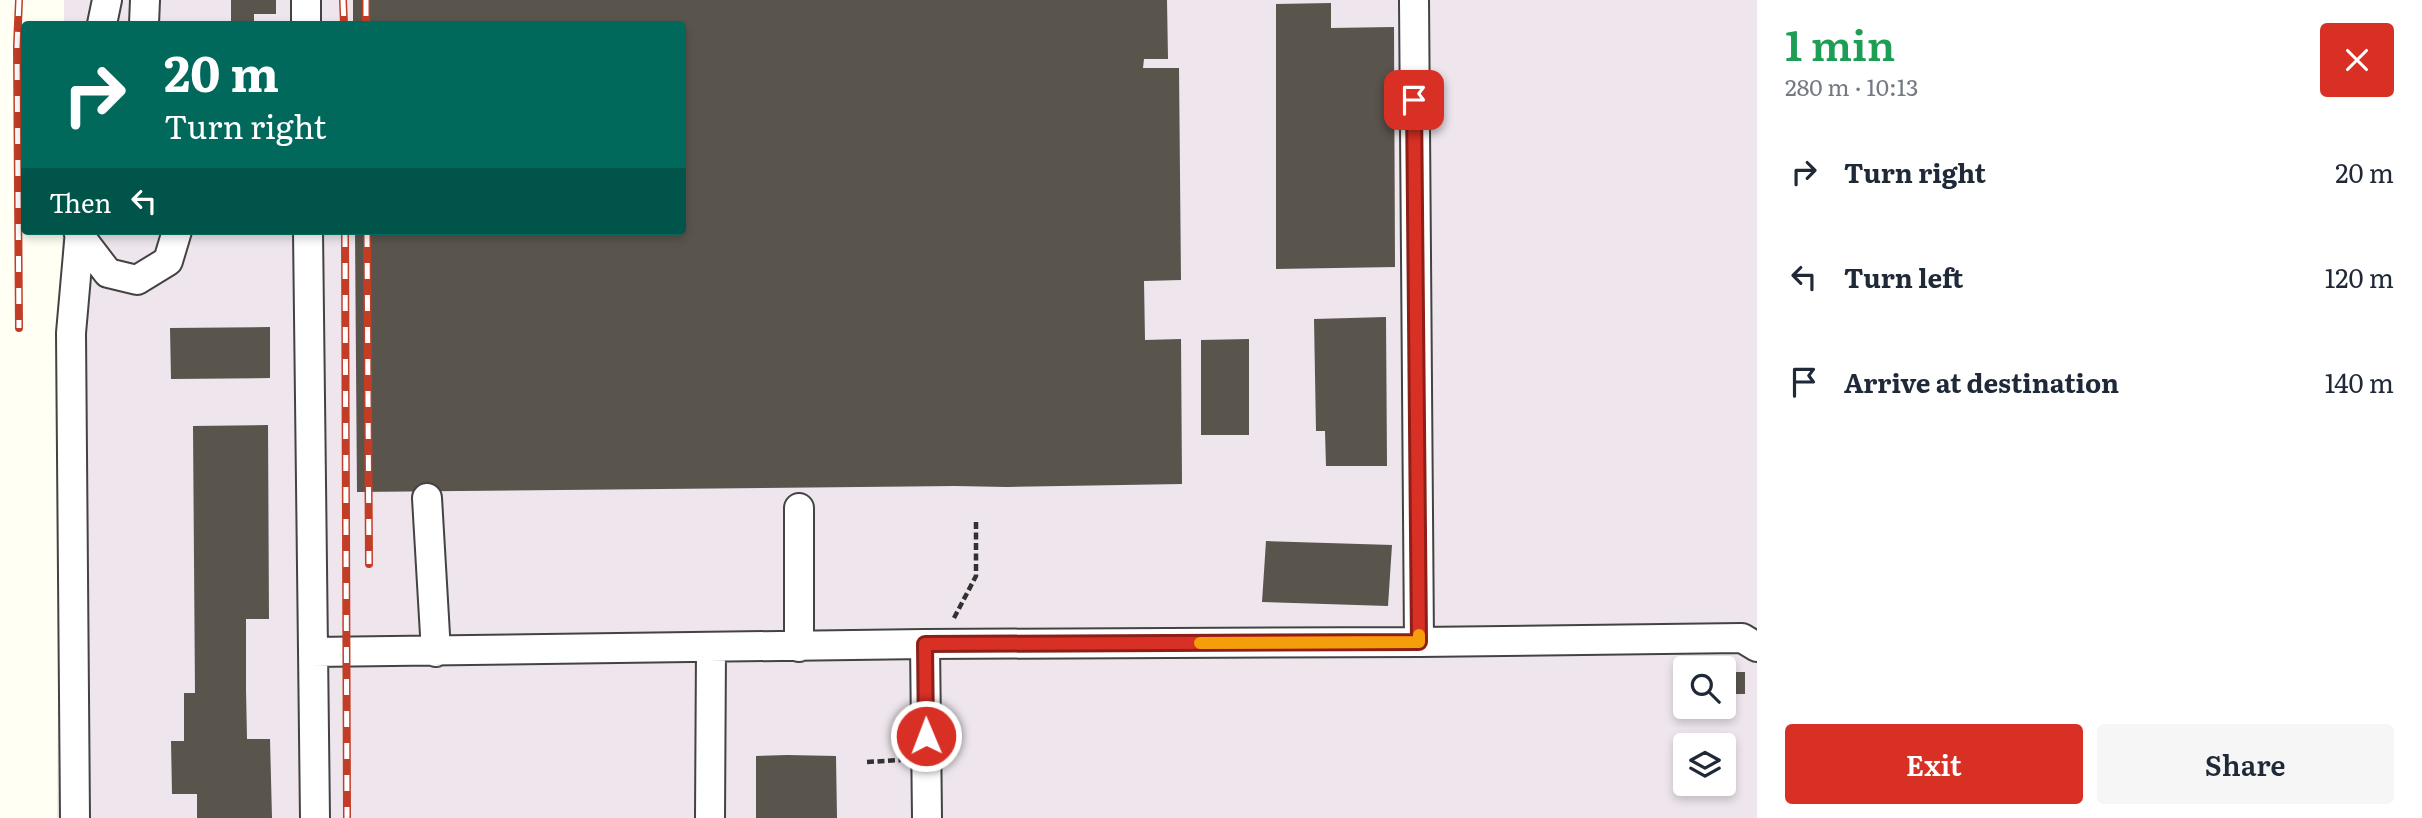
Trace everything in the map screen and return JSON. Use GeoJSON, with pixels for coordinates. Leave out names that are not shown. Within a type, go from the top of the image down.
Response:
{"type":"FeatureCollection","features":[{"type":"Feature","properties":{"kind":"lane"},"geometry":{"type":"LineString","coordinates":[[103,21],[107,0]]}},
{"type":"Feature","properties":{"kind":"lane"},"geometry":{"type":"LineString","coordinates":[[144,21],[145,0]]}},
{"type":"Feature","properties":{"kind":"lane"},"geometry":{"type":"LineString","coordinates":[[306,0],[306,21]]}},
{"type":"Feature","properties":{"kind":"lane"},"geometry":{"type":"LineString","coordinates":[[1414,0],[1419,642]]}},
{"type":"Feature","properties":{"kind":"lane"},"geometry":{"type":"LineString","coordinates":[[76,818],[71,333],[79,235]]}},
{"type":"Feature","properties":{"kind":"lane"},"geometry":{"type":"LineString","coordinates":[[80,235],[108,273],[136,281],[167,261],[176,235]]}},
{"type":"Feature","properties":{"kind":"lane"},"geometry":{"type":"LineString","coordinates":[[309,235],[315,818]]}},
{"type":"Feature","properties":{"kind":"lane"},"geometry":{"type":"LineString","coordinates":[[427,498],[436,652]]}},
{"type":"Feature","properties":{"kind":"lane"},"geometry":{"type":"LineString","coordinates":[[799,508],[799,647]]}},
{"type":"Feature","properties":{"kind":"lane"},"geometry":{"type":"LineString","coordinates":[[313,652],[1742,638],[1757,647]]}},
{"type":"Feature","properties":{"kind":"lane"},"geometry":{"type":"LineString","coordinates":[[925,644],[927,818]]}},
{"type":"Feature","properties":{"kind":"lane"},"geometry":{"type":"LineString","coordinates":[[710,818],[711,649]]}},
{"type":"Feature","properties":{"kind":"shaded area"},"geometry":{"type":"Polygon","coordinates":[[[64,0],[1757,0],[1757,818],[57,818],[62,235],[686,235],[686,21],[64,21],[64,0]]]}},
{"type":"Feature","properties":{"kind":"building"},"geometry":{"type":"Polygon","coordinates":[[[231,0],[276,0],[276,14],[254,14],[254,21],[231,21],[231,0]]]}},
{"type":"Feature","properties":{"kind":"building"},"geometry":{"type":"Polygon","coordinates":[[[353,0],[1167,0],[1168,59],[1144,59],[1143,68],[1179,68],[1181,280],[1144,281],[1145,340],[1181,339],[1182,484],[357,492],[355,235],[686,235],[686,21],[353,21],[353,0]]]}},
{"type":"Feature","properties":{"kind":"building"},"geometry":{"type":"Polygon","coordinates":[[[1331,3],[1331,28],[1394,27],[1395,267],[1276,269],[1276,4],[1331,3]]]}},
{"type":"Feature","properties":{"kind":"building"},"geometry":{"type":"Polygon","coordinates":[[[1386,317],[1387,466],[1326,466],[1325,431],[1316,431],[1314,319],[1386,317]]]}},
{"type":"Feature","properties":{"kind":"building"},"geometry":{"type":"Polygon","coordinates":[[[270,327],[270,378],[171,379],[170,328],[270,327]]]}},
{"type":"Feature","properties":{"kind":"building"},"geometry":{"type":"Polygon","coordinates":[[[1249,339],[1249,435],[1201,435],[1201,340],[1249,339]]]}},
{"type":"Feature","properties":{"kind":"building"},"geometry":{"type":"Polygon","coordinates":[[[268,425],[269,619],[246,619],[246,690],[247,739],[270,739],[272,818],[197,818],[197,794],[172,794],[171,741],[184,741],[184,693],[195,693],[193,426],[268,425]]]}},
{"type":"Feature","properties":{"kind":"building"},"geometry":{"type":"Polygon","coordinates":[[[1266,541],[1392,545],[1388,606],[1262,602],[1266,541]]]}},
{"type":"Feature","properties":{"kind":"building"},"geometry":{"type":"Polygon","coordinates":[[[1736,672],[1745,672],[1745,694],[1736,694],[1736,672]]]}},
{"type":"Feature","properties":{"kind":"building"},"geometry":{"type":"Polygon","coordinates":[[[756,756],[836,756],[837,818],[756,818],[756,756]]]}},
{"type":"Feature","properties":{"kind":"railway"},"geometry":{"type":"LineString","coordinates":[[19,0],[19,328]]}},
{"type":"Feature","properties":{"kind":"railway"},"geometry":{"type":"LineString","coordinates":[[343,0],[344,21]]}},
{"type":"Feature","properties":{"kind":"railway"},"geometry":{"type":"LineString","coordinates":[[366,0],[366,21]]}},
{"type":"Feature","properties":{"kind":"railway"},"geometry":{"type":"LineString","coordinates":[[345,235],[347,818]]}},
{"type":"Feature","properties":{"kind":"railway"},"geometry":{"type":"LineString","coordinates":[[367,235],[369,564]]}},
{"type":"Feature","properties":{"kind":"slow traffic"},"geometry":{"type":"LineString","coordinates":[[1200,643],[1419,642],[1419,635]]}},
{"type":"Feature","properties":{"kind":"route"},"geometry":{"type":"LineString","coordinates":[[926,736],[925,644],[1419,642],[1414,100]]}}]}
